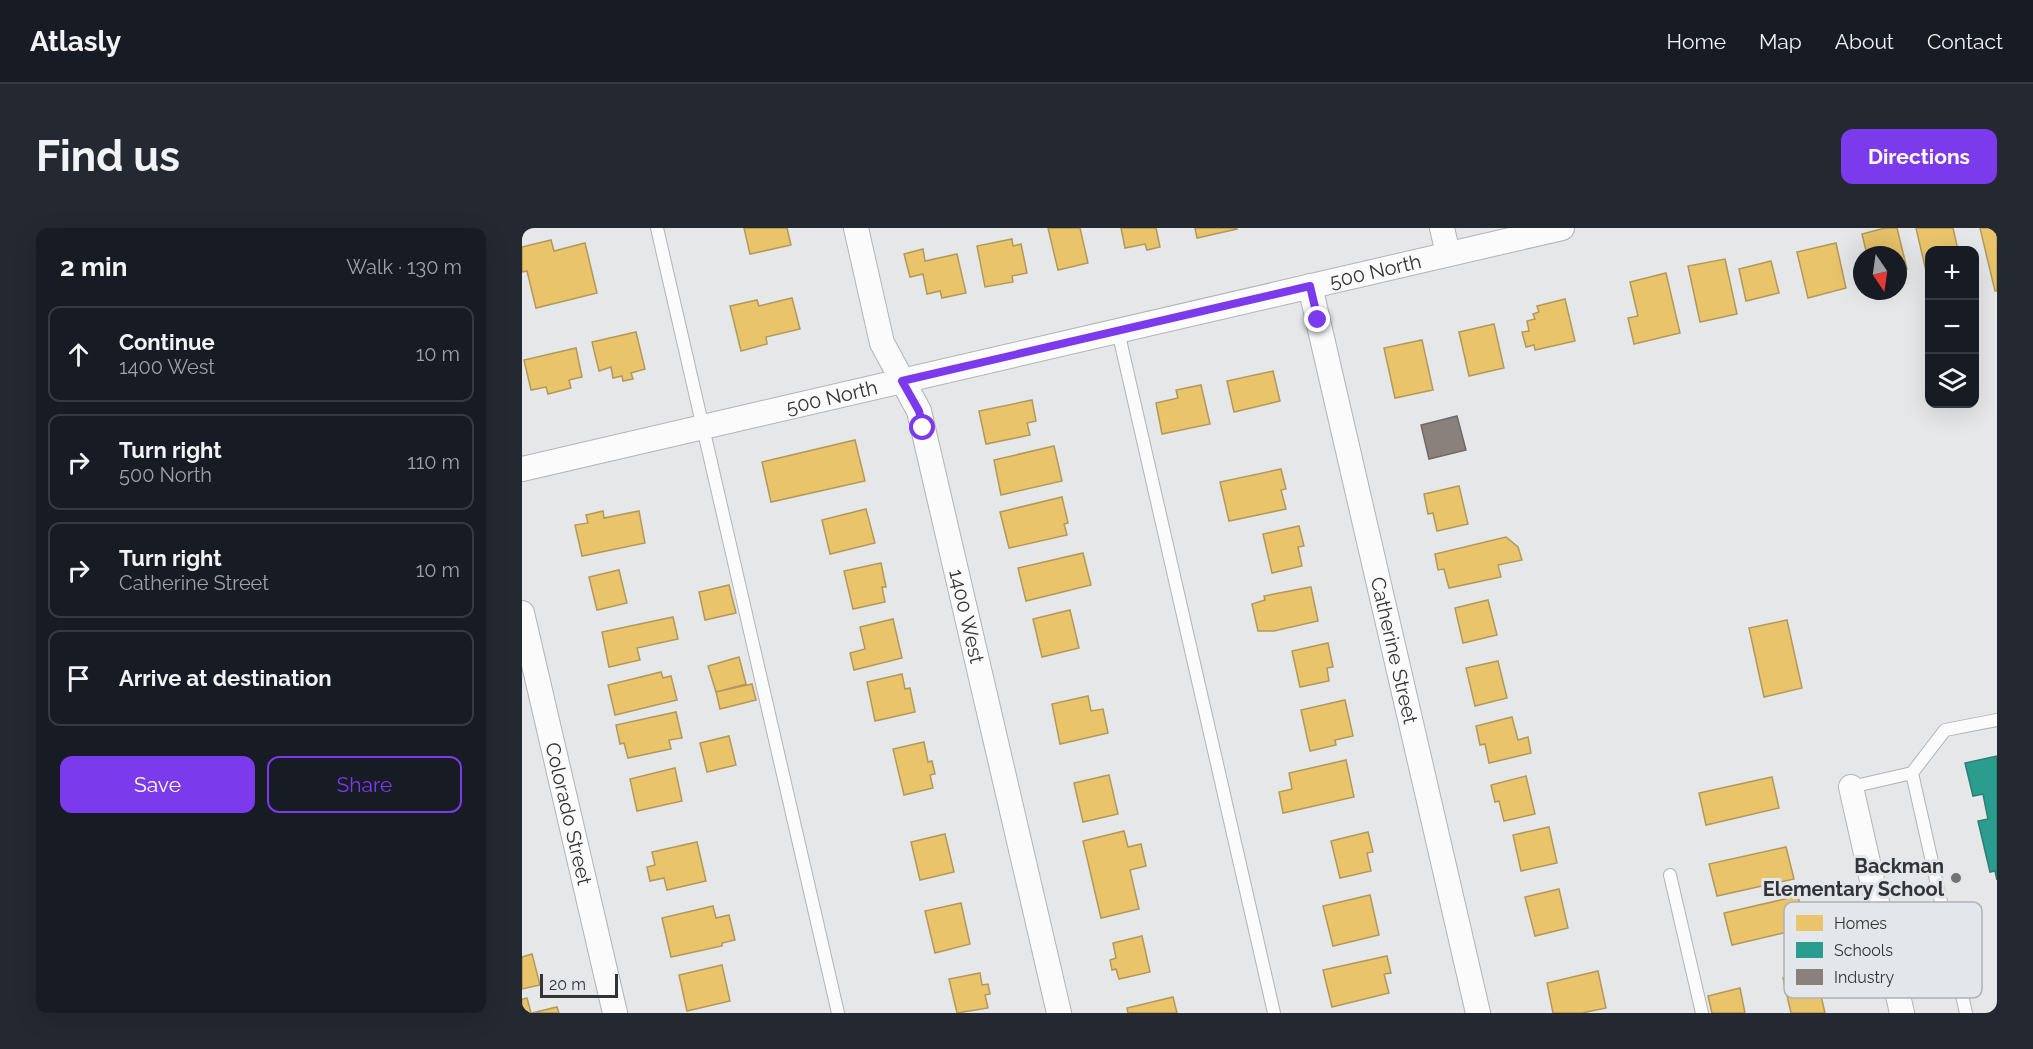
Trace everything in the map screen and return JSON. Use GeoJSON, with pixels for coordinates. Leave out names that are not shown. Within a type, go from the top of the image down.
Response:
{"type":"FeatureCollection","features":[{"type":"Feature","properties":{"kind":"street","name":"1400 West"},"geometry":{"type":"LineString","coordinates":[[856,228],[882,344],[919,411],[1059,1013]]}},
{"type":"Feature","properties":{"kind":"street"},"geometry":{"type":"LineString","coordinates":[[1442,228],[1448,254]]}},
{"type":"Feature","properties":{"kind":"street","name":"500 North"},"geometry":{"type":"LineString","coordinates":[[522,469],[1562,228]]}},
{"type":"Feature","properties":{"kind":"street","name":"Catherine Street"},"geometry":{"type":"LineString","coordinates":[[1310,286],[1478,1013]]}},
{"type":"Feature","properties":{"kind":"street","name":"Colorado Street"},"geometry":{"type":"LineString","coordinates":[[522,613],[615,1013]]}},
{"type":"Feature","properties":{"kind":"street"},"geometry":{"type":"LineString","coordinates":[[1851,787],[1877,902]]}},
{"type":"Feature","properties":{"kind":"street"},"geometry":{"type":"LineString","coordinates":[[1899,998],[1902,1013]]}},
{"type":"Feature","properties":{"kind":"lane"},"geometry":{"type":"LineString","coordinates":[[657,228],[838,1013]]}},
{"type":"Feature","properties":{"kind":"lane"},"geometry":{"type":"LineString","coordinates":[[1118,331],[1274,1013]]}},
{"type":"Feature","properties":{"kind":"lane"},"geometry":{"type":"LineString","coordinates":[[1851,787],[1912,773],[1945,730],[1997,720]]}},
{"type":"Feature","properties":{"kind":"lane"},"geometry":{"type":"LineString","coordinates":[[1912,773],[1941,902]]}},
{"type":"Feature","properties":{"kind":"lane"},"geometry":{"type":"LineString","coordinates":[[1670,875],[1702,1013]]}},
{"type":"Feature","properties":{"kind":"lane"},"geometry":{"type":"LineString","coordinates":[[1963,998],[1966,1013]]}},
{"type":"Feature","properties":{"kind":"building: Homes"},"geometry":{"type":"Polygon","coordinates":[[[744,228],[787,228],[791,245],[750,254],[744,228]]]}},
{"type":"Feature","properties":{"kind":"building: Homes"},"geometry":{"type":"Polygon","coordinates":[[[1048,228],[1080,228],[1088,263],[1058,270],[1048,228]]]}},
{"type":"Feature","properties":{"kind":"building: Homes"},"geometry":{"type":"Polygon","coordinates":[[[1121,228],[1156,228],[1160,247],[1147,250],[1145,244],[1125,248],[1121,228]]]}},
{"type":"Feature","properties":{"kind":"building: Homes"},"geometry":{"type":"Polygon","coordinates":[[[1195,228],[1236,228],[1237,229],[1197,238],[1195,228]]]}},
{"type":"Feature","properties":{"kind":"building: Homes"},"geometry":{"type":"Polygon","coordinates":[[[1885,228],[1897,228],[1901,246],[1865,246],[1862,234],[1885,228]]]}},
{"type":"Feature","properties":{"kind":"building: Homes"},"geometry":{"type":"Polygon","coordinates":[[[1916,228],[1953,228],[1957,246],[1925,246],[1925,267],[1916,228]]]}},
{"type":"Feature","properties":{"kind":"building: Homes"},"geometry":{"type":"Polygon","coordinates":[[[1980,228],[1997,228],[1997,291],[1995,291],[1980,228]]]}},
{"type":"Feature","properties":{"kind":"building: Homes"},"geometry":{"type":"Polygon","coordinates":[[[1012,239],[1013,246],[1021,244],[1027,273],[1012,276],[1013,282],[985,287],[977,246],[1012,239]]]}},
{"type":"Feature","properties":{"kind":"building: Homes"},"geometry":{"type":"Polygon","coordinates":[[[551,240],[554,251],[585,243],[597,293],[536,308],[527,271],[522,272],[522,247],[551,240]]]}},
{"type":"Feature","properties":{"kind":"building: Homes"},"geometry":{"type":"Polygon","coordinates":[[[1836,243],[1846,288],[1808,298],[1797,252],[1836,243]]]}},
{"type":"Feature","properties":{"kind":"building: Homes"},"geometry":{"type":"Polygon","coordinates":[[[923,249],[925,261],[957,254],[966,293],[942,298],[940,291],[927,294],[923,274],[910,277],[904,254],[923,249]]]}},
{"type":"Feature","properties":{"kind":"building: Homes"},"geometry":{"type":"Polygon","coordinates":[[[1725,259],[1737,314],[1700,322],[1688,266],[1725,259]]]}},
{"type":"Feature","properties":{"kind":"building: Homes"},"geometry":{"type":"Polygon","coordinates":[[[1771,261],[1779,293],[1746,301],[1739,269],[1771,261]]]}},
{"type":"Feature","properties":{"kind":"building: Homes"},"geometry":{"type":"Polygon","coordinates":[[[1666,273],[1680,333],[1634,344],[1628,318],[1638,316],[1630,282],[1666,273]]]}},
{"type":"Feature","properties":{"kind":"building: Homes"},"geometry":{"type":"Polygon","coordinates":[[[792,298],[800,329],[766,337],[767,344],[741,351],[730,306],[757,300],[759,306],[792,298]]]}},
{"type":"Feature","properties":{"kind":"building: Homes"},"geometry":{"type":"Polygon","coordinates":[[[1565,299],[1575,341],[1535,350],[1534,345],[1526,347],[1522,332],[1529,331],[1527,321],[1535,319],[1533,314],[1539,312],[1537,306],[1565,299]]]}},
{"type":"Feature","properties":{"kind":"building: Homes"},"geometry":{"type":"Polygon","coordinates":[[[1494,324],[1504,368],[1469,376],[1459,332],[1494,324]]]}},
{"type":"Feature","properties":{"kind":"building: Homes"},"geometry":{"type":"Polygon","coordinates":[[[636,332],[645,369],[631,373],[633,379],[623,381],[622,376],[613,378],[611,367],[599,371],[592,342],[636,332]]]}},
{"type":"Feature","properties":{"kind":"building: Homes"},"geometry":{"type":"Polygon","coordinates":[[[1422,340],[1433,390],[1395,398],[1384,348],[1422,340]]]}},
{"type":"Feature","properties":{"kind":"building: Homes"},"geometry":{"type":"Polygon","coordinates":[[[576,348],[582,377],[569,380],[571,388],[548,394],[546,387],[531,390],[524,360],[576,348]]]}},
{"type":"Feature","properties":{"kind":"building: Homes"},"geometry":{"type":"Polygon","coordinates":[[[1273,371],[1280,401],[1234,412],[1227,381],[1273,371]]]}},
{"type":"Feature","properties":{"kind":"building: Homes"},"geometry":{"type":"Polygon","coordinates":[[[1201,385],[1210,424],[1162,434],[1156,403],[1178,398],[1176,390],[1201,385]]]}},
{"type":"Feature","properties":{"kind":"building: Homes"},"geometry":{"type":"Polygon","coordinates":[[[1032,400],[1036,421],[1027,423],[1030,435],[986,444],[979,411],[1032,400]]]}},
{"type":"Feature","properties":{"kind":"building: Homes"},"geometry":{"type":"Polygon","coordinates":[[[855,440],[865,481],[771,502],[762,462],[855,440]]]}},
{"type":"Feature","properties":{"kind":"building: Homes"},"geometry":{"type":"Polygon","coordinates":[[[1054,446],[1062,481],[1001,495],[994,460],[1054,446]]]}},
{"type":"Feature","properties":{"kind":"building: Homes"},"geometry":{"type":"Polygon","coordinates":[[[1281,469],[1286,489],[1281,490],[1286,509],[1229,521],[1220,482],[1281,469]]]}},
{"type":"Feature","properties":{"kind":"building: Homes"},"geometry":{"type":"Polygon","coordinates":[[[1459,486],[1468,524],[1437,531],[1433,513],[1428,514],[1424,494],[1459,486]]]}},
{"type":"Feature","properties":{"kind":"building: Homes"},"geometry":{"type":"Polygon","coordinates":[[[1062,497],[1068,523],[1064,524],[1067,535],[1009,548],[1000,512],[1062,497]]]}},
{"type":"Feature","properties":{"kind":"building: Homes"},"geometry":{"type":"Polygon","coordinates":[[[866,509],[875,543],[830,554],[822,520],[866,509]]]}},
{"type":"Feature","properties":{"kind":"building: Homes"},"geometry":{"type":"Polygon","coordinates":[[[603,511],[604,518],[639,511],[645,543],[582,556],[575,525],[588,523],[586,515],[603,511]]]}},
{"type":"Feature","properties":{"kind":"building: Homes"},"geometry":{"type":"Polygon","coordinates":[[[1299,526],[1304,546],[1298,547],[1302,566],[1272,573],[1263,534],[1299,526]]]}},
{"type":"Feature","properties":{"kind":"building: Homes"},"geometry":{"type":"Polygon","coordinates":[[[1506,537],[1518,547],[1522,560],[1498,565],[1501,577],[1449,588],[1444,569],[1438,570],[1435,554],[1506,537]]]}},
{"type":"Feature","properties":{"kind":"building: Homes"},"geometry":{"type":"Polygon","coordinates":[[[1083,553],[1091,585],[1026,601],[1018,568],[1083,553]]]}},
{"type":"Feature","properties":{"kind":"building: Homes"},"geometry":{"type":"Polygon","coordinates":[[[881,563],[886,587],[882,587],[885,602],[853,609],[844,571],[881,563]]]}},
{"type":"Feature","properties":{"kind":"building: Homes"},"geometry":{"type":"Polygon","coordinates":[[[619,570],[627,603],[597,610],[589,577],[619,570]]]}},
{"type":"Feature","properties":{"kind":"building: Homes"},"geometry":{"type":"Polygon","coordinates":[[[729,585],[736,613],[705,620],[699,592],[729,585]]]}},
{"type":"Feature","properties":{"kind":"building: Homes"},"geometry":{"type":"Polygon","coordinates":[[[1311,587],[1318,621],[1274,631],[1258,631],[1252,604],[1265,600],[1264,596],[1311,587]]]}},
{"type":"Feature","properties":{"kind":"building: Homes"},"geometry":{"type":"Polygon","coordinates":[[[1488,600],[1497,635],[1463,643],[1455,608],[1488,600]]]}},
{"type":"Feature","properties":{"kind":"building: Homes"},"geometry":{"type":"Polygon","coordinates":[[[1070,610],[1079,648],[1042,657],[1033,619],[1070,610]]]}},
{"type":"Feature","properties":{"kind":"building: Homes"},"geometry":{"type":"Polygon","coordinates":[[[673,617],[678,639],[637,648],[640,660],[609,667],[602,632],[673,617]]]}},
{"type":"Feature","properties":{"kind":"building: Homes"},"geometry":{"type":"Polygon","coordinates":[[[893,619],[902,658],[854,670],[850,653],[865,649],[860,627],[893,619]]]}},
{"type":"Feature","properties":{"kind":"building: Homes"},"geometry":{"type":"Polygon","coordinates":[[[1787,620],[1802,688],[1764,697],[1749,628],[1787,620]]]}},
{"type":"Feature","properties":{"kind":"building: Homes"},"geometry":{"type":"Polygon","coordinates":[[[1328,643],[1333,667],[1327,668],[1329,681],[1300,687],[1292,651],[1328,643]]]}},
{"type":"Feature","properties":{"kind":"building: Homes"},"geometry":{"type":"Polygon","coordinates":[[[739,657],[746,684],[716,692],[708,666],[739,657]]]}},
{"type":"Feature","properties":{"kind":"building: Homes"},"geometry":{"type":"Polygon","coordinates":[[[1498,661],[1507,698],[1475,706],[1466,668],[1498,661]]]}},
{"type":"Feature","properties":{"kind":"building: Homes"},"geometry":{"type":"Polygon","coordinates":[[[661,672],[663,678],[671,676],[677,700],[615,715],[608,685],[661,672]]]}},
{"type":"Feature","properties":{"kind":"building: Homes"},"geometry":{"type":"Polygon","coordinates":[[[902,674],[905,689],[910,688],[915,712],[875,721],[867,682],[902,674]]]}},
{"type":"Feature","properties":{"kind":"building: Homes"},"geometry":{"type":"Polygon","coordinates":[[[752,684],[756,700],[720,709],[716,692],[752,684]]]}},
{"type":"Feature","properties":{"kind":"building: Homes"},"geometry":{"type":"Polygon","coordinates":[[[1088,696],[1091,711],[1103,709],[1108,733],[1060,744],[1052,704],[1088,696]]]}},
{"type":"Feature","properties":{"kind":"building: Homes"},"geometry":{"type":"Polygon","coordinates":[[[1345,700],[1353,736],[1335,740],[1336,745],[1310,751],[1301,710],[1345,700]]]}},
{"type":"Feature","properties":{"kind":"building: Homes"},"geometry":{"type":"Polygon","coordinates":[[[676,712],[682,738],[669,740],[671,749],[628,758],[624,743],[620,744],[616,725],[676,712]]]}},
{"type":"Feature","properties":{"kind":"building: Homes"},"geometry":{"type":"Polygon","coordinates":[[[1512,717],[1518,740],[1528,737],[1531,753],[1489,763],[1485,744],[1480,745],[1476,726],[1512,717]]]}},
{"type":"Feature","properties":{"kind":"building: Homes"},"geometry":{"type":"Polygon","coordinates":[[[729,736],[736,765],[707,772],[700,743],[729,736]]]}},
{"type":"Feature","properties":{"kind":"building: Homes"},"geometry":{"type":"Polygon","coordinates":[[[924,742],[928,762],[932,761],[935,774],[930,775],[933,788],[904,795],[893,749],[924,742]]]}},
{"type":"Feature","properties":{"kind":"building: Homes"},"geometry":{"type":"Polygon","coordinates":[[[1346,760],[1354,797],[1283,813],[1279,792],[1292,789],[1289,773],[1346,760]]]}},
{"type":"Feature","properties":{"kind":"building: Homes"},"geometry":{"type":"Polygon","coordinates":[[[675,768],[682,801],[637,811],[630,779],[675,768]]]}},
{"type":"Feature","properties":{"kind":"building: Homes"},"geometry":{"type":"Polygon","coordinates":[[[1109,775],[1118,814],[1083,822],[1074,783],[1109,775]]]}},
{"type":"Feature","properties":{"kind":"building: Homes"},"geometry":{"type":"Polygon","coordinates":[[[1526,776],[1535,814],[1504,821],[1499,801],[1495,802],[1491,785],[1526,776]]]}},
{"type":"Feature","properties":{"kind":"building: Homes"},"geometry":{"type":"Polygon","coordinates":[[[1772,777],[1779,808],[1706,825],[1699,793],[1772,777]]]}},
{"type":"Feature","properties":{"kind":"building: Homes"},"geometry":{"type":"Polygon","coordinates":[[[1549,827],[1557,863],[1521,871],[1513,835],[1549,827]]]}},
{"type":"Feature","properties":{"kind":"building: Homes"},"geometry":{"type":"Polygon","coordinates":[[[1124,831],[1128,847],[1141,844],[1146,866],[1130,870],[1139,909],[1101,918],[1083,841],[1124,831]]]}},
{"type":"Feature","properties":{"kind":"building: Homes"},"geometry":{"type":"Polygon","coordinates":[[[1368,832],[1373,852],[1367,853],[1371,871],[1340,878],[1331,841],[1368,832]]]}},
{"type":"Feature","properties":{"kind":"building: Homes"},"geometry":{"type":"Polygon","coordinates":[[[945,834],[954,872],[920,880],[911,842],[945,834]]]}},
{"type":"Feature","properties":{"kind":"building: Homes"},"geometry":{"type":"Polygon","coordinates":[[[697,842],[706,881],[667,890],[664,878],[650,881],[647,867],[655,865],[652,852],[697,842]]]}},
{"type":"Feature","properties":{"kind":"building: Homes"},"geometry":{"type":"Polygon","coordinates":[[[1786,847],[1794,879],[1717,896],[1709,864],[1786,847]]]}},
{"type":"Feature","properties":{"kind":"building: Homes"},"geometry":{"type":"Polygon","coordinates":[[[1559,889],[1568,928],[1535,936],[1525,897],[1559,889]]]}},
{"type":"Feature","properties":{"kind":"building: Homes"},"geometry":{"type":"Polygon","coordinates":[[[1370,895],[1379,935],[1333,946],[1323,906],[1370,895]]]}},
{"type":"Feature","properties":{"kind":"building: Homes"},"geometry":{"type":"Polygon","coordinates":[[[1798,896],[1799,902],[1784,902],[1784,933],[1732,945],[1724,913],[1798,896]]]}},
{"type":"Feature","properties":{"kind":"building: Homes"},"geometry":{"type":"Polygon","coordinates":[[[961,903],[970,944],[935,953],[925,911],[961,903]]]}},
{"type":"Feature","properties":{"kind":"building: Homes"},"geometry":{"type":"Polygon","coordinates":[[[713,906],[716,918],[729,915],[735,940],[722,943],[722,946],[671,957],[662,918],[713,906]]]}},
{"type":"Feature","properties":{"kind":"building: Homes"},"geometry":{"type":"Polygon","coordinates":[[[1142,936],[1150,972],[1119,979],[1116,969],[1112,970],[1110,960],[1116,958],[1113,943],[1142,936]]]}},
{"type":"Feature","properties":{"kind":"building: Homes"},"geometry":{"type":"Polygon","coordinates":[[[532,954],[540,985],[522,989],[522,957],[532,954]]]}},
{"type":"Feature","properties":{"kind":"building: Homes"},"geometry":{"type":"Polygon","coordinates":[[[1387,956],[1391,973],[1384,974],[1389,993],[1332,1007],[1323,970],[1387,956]]]}},
{"type":"Feature","properties":{"kind":"building: Homes"},"geometry":{"type":"Polygon","coordinates":[[[722,965],[730,1001],[687,1011],[679,975],[722,965]]]}},
{"type":"Feature","properties":{"kind":"building: Homes"},"geometry":{"type":"Polygon","coordinates":[[[1598,971],[1606,1008],[1582,1013],[1553,1013],[1547,983],[1598,971]]]}},
{"type":"Feature","properties":{"kind":"building: Homes"},"geometry":{"type":"Polygon","coordinates":[[[980,973],[982,985],[988,984],[990,994],[985,995],[988,1008],[957,1013],[949,979],[980,973]]]}},
{"type":"Feature","properties":{"kind":"building: Homes"},"geometry":{"type":"Polygon","coordinates":[[[1740,988],[1745,1013],[1712,1013],[1708,996],[1740,988]]]}},
{"type":"Feature","properties":{"kind":"building: Homes"},"geometry":{"type":"Polygon","coordinates":[[[1173,997],[1177,1013],[1128,1013],[1127,1008],[1173,997]]]}},
{"type":"Feature","properties":{"kind":"building: Homes"},"geometry":{"type":"Polygon","coordinates":[[[527,998],[531,1013],[522,1013],[522,999],[527,998]]]}},
{"type":"Feature","properties":{"kind":"building: Homes"},"geometry":{"type":"Polygon","coordinates":[[[1788,998],[1822,998],[1825,1013],[1791,1013],[1788,998]]]}},
{"type":"Feature","properties":{"kind":"building: Homes"},"geometry":{"type":"Polygon","coordinates":[[[557,1007],[559,1013],[532,1013],[557,1007]]]}},
{"type":"Feature","properties":{"kind":"building: Schools"},"geometry":{"type":"Polygon","coordinates":[[[1997,756],[1997,880],[1995,871],[1990,872],[1978,821],[1988,819],[1983,794],[1973,796],[1965,763],[1997,756]]]}},
{"type":"Feature","properties":{"kind":"building: Industry"},"geometry":{"type":"Polygon","coordinates":[[[1457,416],[1466,450],[1429,459],[1421,425],[1457,416]]]}},
{"type":"Feature","properties":{"kind":"place","name":"Backman Elementary School"},"geometry":{"type":"Point","coordinates":[1956,878]}},
{"type":"Feature","properties":{"kind":"route"},"geometry":{"type":"LineString","coordinates":[[923,428],[919,411],[902,381],[1310,286],[1318,320]]}}]}
